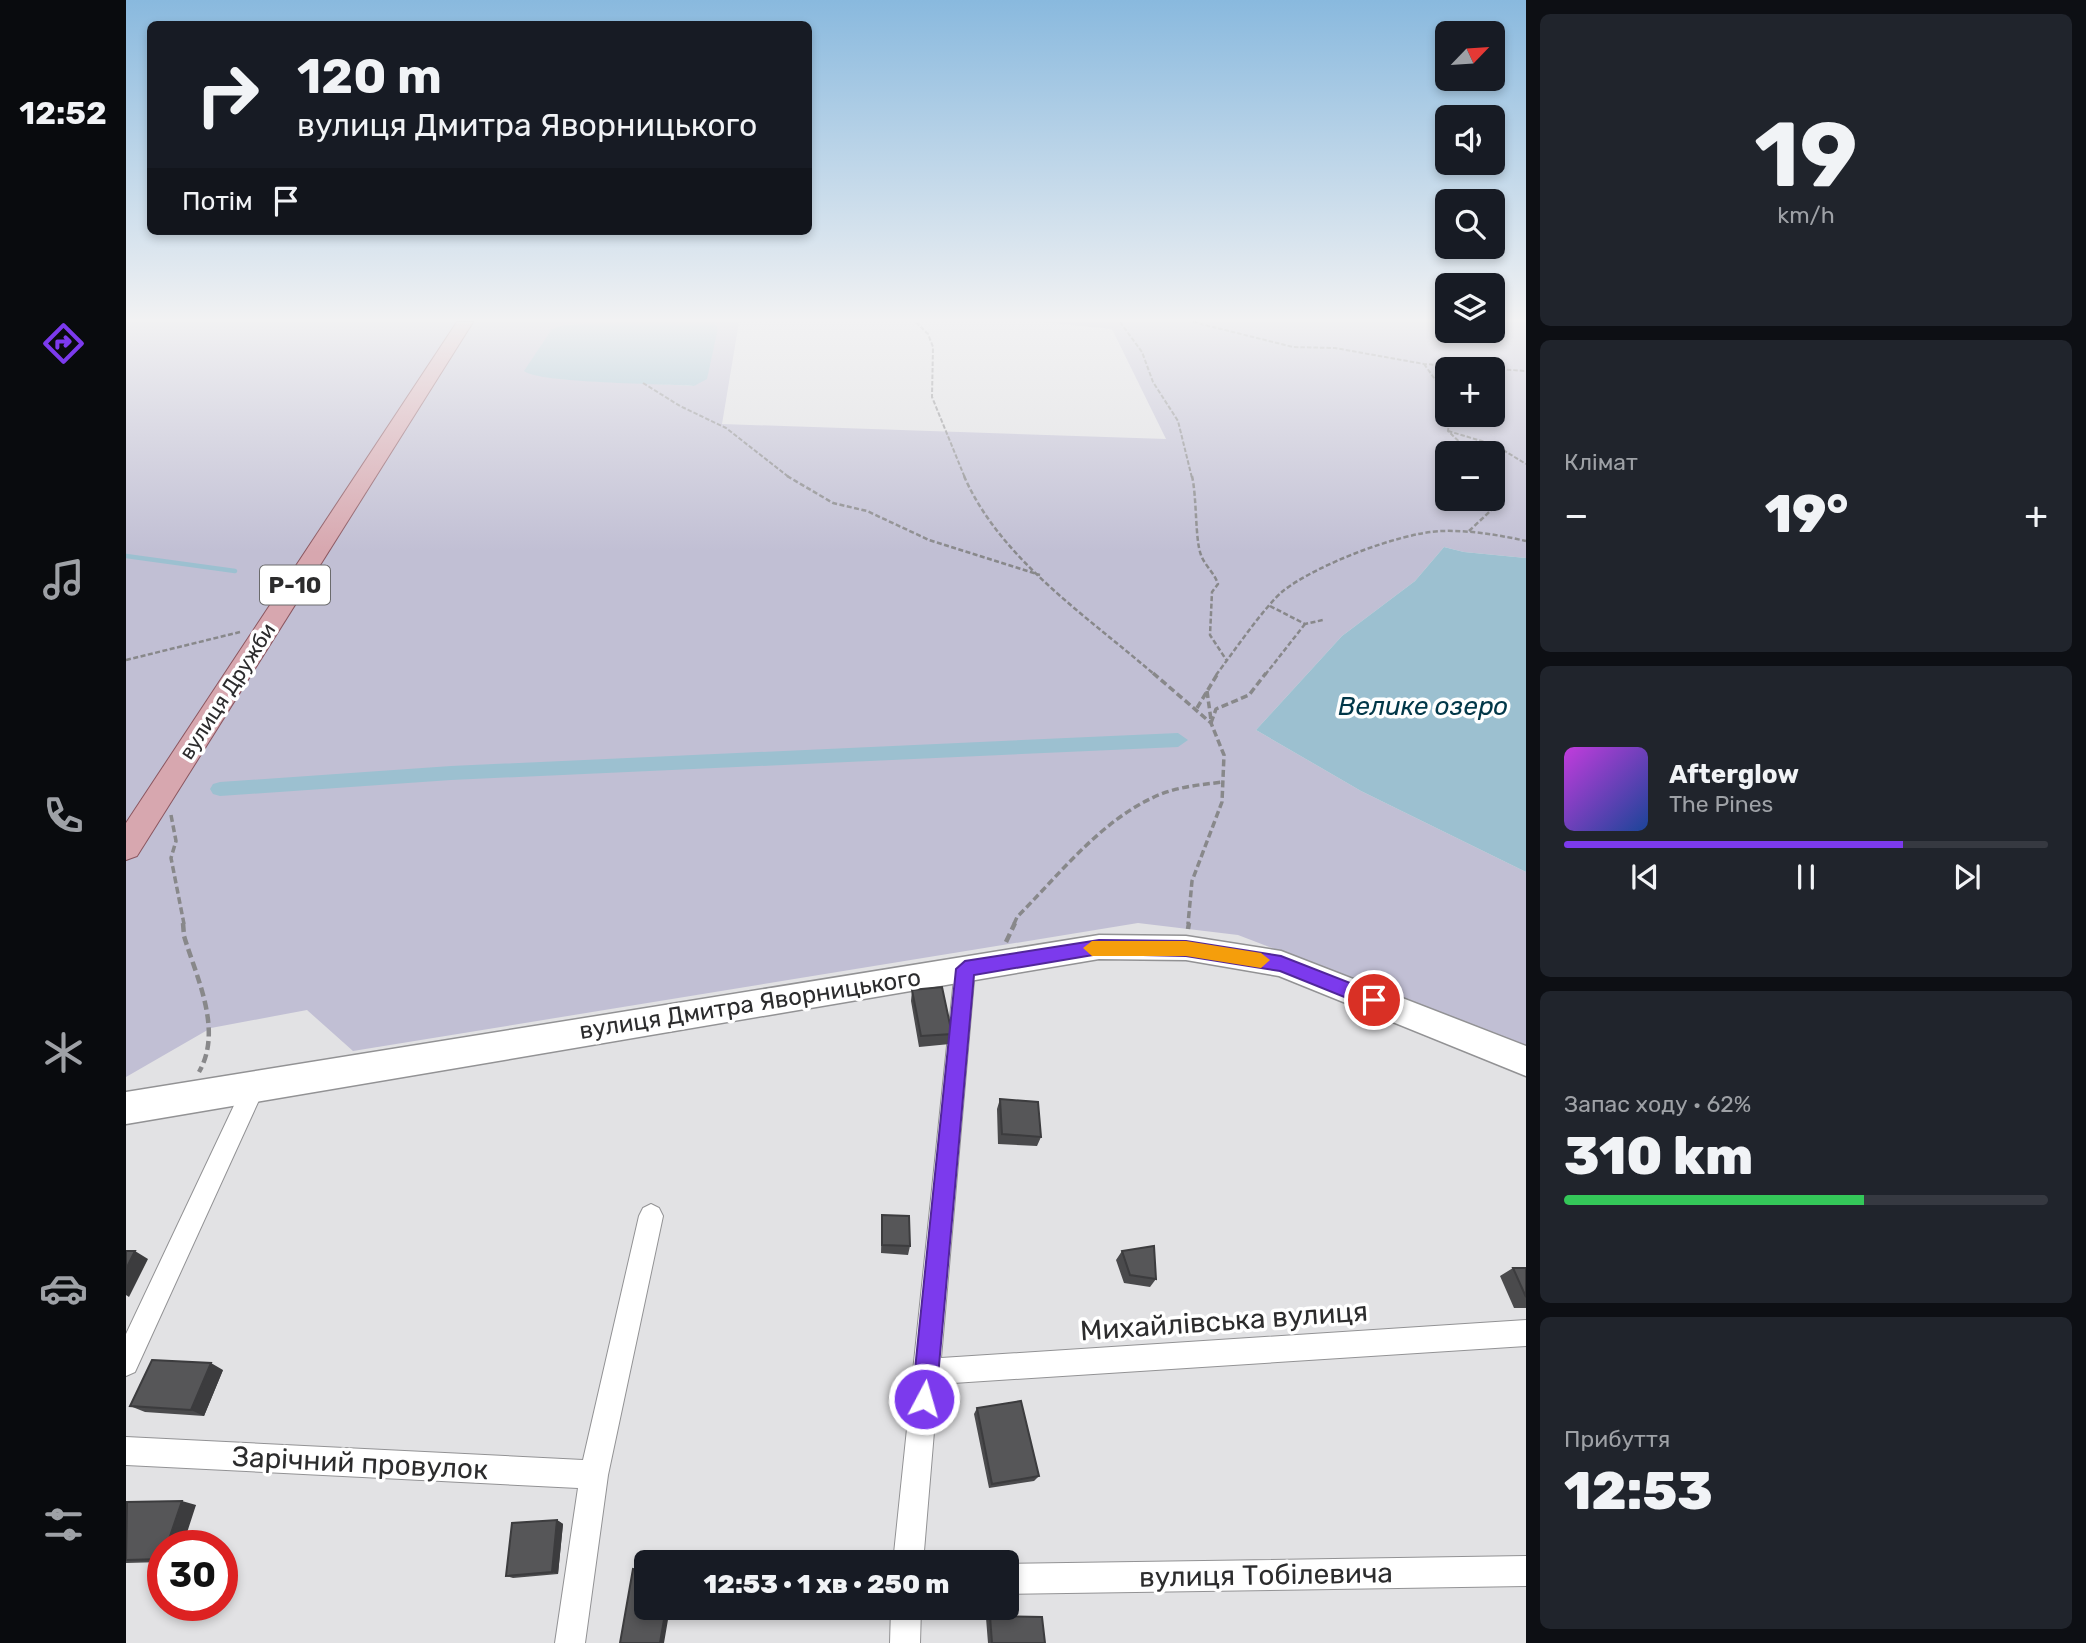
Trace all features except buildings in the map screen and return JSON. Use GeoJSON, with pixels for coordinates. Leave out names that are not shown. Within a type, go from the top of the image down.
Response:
{"type":"FeatureCollection","features":[{"type":"Feature","properties":{"kind":"main road","name":"вулиця Дружби"},"geometry":{"type":"LineString","coordinates":[[126,848],[415,399]]}},
{"type":"Feature","properties":{"kind":"main road","name":"вулиця Дмитра Яворницького"},"geometry":{"type":"LineString","coordinates":[[126,1108],[1099,947],[1186,948],[1281,964],[1526,1061]]}},
{"type":"Feature","properties":{"kind":"street"},"geometry":{"type":"LineString","coordinates":[[909,1550],[965,969]]}},
{"type":"Feature","properties":{"kind":"street"},"geometry":{"type":"LineString","coordinates":[[126,1363],[254,1087]]}},
{"type":"Feature","properties":{"kind":"street"},"geometry":{"type":"LineString","coordinates":[[570,1643],[594,1475],[651,1216]]}},
{"type":"Feature","properties":{"kind":"street","name":"Михайлівська вулиця"},"geometry":{"type":"LineString","coordinates":[[926,1372],[1526,1332]]}},
{"type":"Feature","properties":{"kind":"street","name":"Зарічний провулок"},"geometry":{"type":"LineString","coordinates":[[126,1451],[594,1475]]}},
{"type":"Feature","properties":{"kind":"street","name":"вулиця Тобілевича"},"geometry":{"type":"LineString","coordinates":[[1019,1580],[1526,1571]]}},
{"type":"Feature","properties":{"kind":"street"},"geometry":{"type":"LineString","coordinates":[[905,1643],[906,1620]]}},
{"type":"Feature","properties":{"kind":"path"},"geometry":{"type":"LineString","coordinates":[[668,399],[726,428],[753,446],[787,476],[832,503],[867,511],[929,540],[1043,576]]}},
{"type":"Feature","properties":{"kind":"path"},"geometry":{"type":"LineString","coordinates":[[933,399],[977,506],[1007,547],[1197,708],[1211,723]]}},
{"type":"Feature","properties":{"kind":"path"},"geometry":{"type":"LineString","coordinates":[[1165,399],[1171,407],[1189,456],[1197,496],[1200,555],[1214,571],[1217,584],[1213,592],[1210,635],[1227,661]]}},
{"type":"Feature","properties":{"kind":"path"},"geometry":{"type":"LineString","coordinates":[[1448,427],[1448,431]]}},
{"type":"Feature","properties":{"kind":"path"},"geometry":{"type":"LineString","coordinates":[[1448,431],[1458,441]]}},
{"type":"Feature","properties":{"kind":"path"},"geometry":{"type":"LineString","coordinates":[[1448,431],[1494,445],[1526,464]]}},
{"type":"Feature","properties":{"kind":"path"},"geometry":{"type":"LineString","coordinates":[[1467,533],[1490,511]]}},
{"type":"Feature","properties":{"kind":"path"},"geometry":{"type":"LineString","coordinates":[[1197,708],[1227,661],[1282,592],[1332,563],[1385,544],[1440,531],[1526,541]]}},
{"type":"Feature","properties":{"kind":"path"},"geometry":{"type":"LineString","coordinates":[[1270,606],[1305,624]]}},
{"type":"Feature","properties":{"kind":"path"},"geometry":{"type":"LineString","coordinates":[[1211,723],[1216,709],[1249,695],[1305,624],[1323,620]]}},
{"type":"Feature","properties":{"kind":"path"},"geometry":{"type":"LineString","coordinates":[[126,660],[269,625]]}},
{"type":"Feature","properties":{"kind":"path"},"geometry":{"type":"LineString","coordinates":[[1186,948],[1192,881],[1222,802],[1224,755],[1211,723],[1207,691]]}},
{"type":"Feature","properties":{"kind":"path"},"geometry":{"type":"LineString","coordinates":[[1005,944],[1017,917],[1107,828],[1149,799],[1179,788],[1223,782]]}},
{"type":"Feature","properties":{"kind":"path"},"geometry":{"type":"LineString","coordinates":[[160,795],[174,819],[176,841],[172,858],[183,912],[184,936],[211,1028],[206,1060],[183,1099]]}},
{"type":"Feature","properties":{"kind":"shaded area"},"geometry":{"type":"Polygon","coordinates":[[[126,399],[726,399],[722,424],[1166,439],[1146,399],[1435,399],[1435,427],[1505,427],[1505,399],[1526,399],[1526,558],[1464,552],[1444,547],[1415,581],[1342,636],[1256,730],[1361,791],[1526,872],[1526,1046],[1238,935],[1138,923],[353,1051],[307,1010],[211,1028],[126,1077],[126,399]]]}},
{"type":"Feature","properties":{"kind":"water","name":"Велике озеро"},"geometry":{"type":"Polygon","coordinates":[[[1444,547],[1464,552],[1526,558],[1526,872],[1361,791],[1256,730],[1342,636],[1415,581],[1444,547]]]}},
{"type":"Feature","properties":{"kind":"waterway"},"geometry":{"type":"LineString","coordinates":[[126,556],[235,571]]}},
{"type":"Feature","properties":{"kind":"waterway"},"geometry":{"type":"LineString","coordinates":[[220,789],[451,773],[1178,740]]}},
{"type":"Feature","properties":{"kind":"slow traffic"},"geometry":{"type":"LineString","coordinates":[[1092,948],[1186,948],[1261,960]]}},
{"type":"Feature","properties":{"kind":"route"},"geometry":{"type":"LineString","coordinates":[[924,1399],[965,969],[1099,947],[1186,948],[1281,964],[1374,1000]]}}]}
